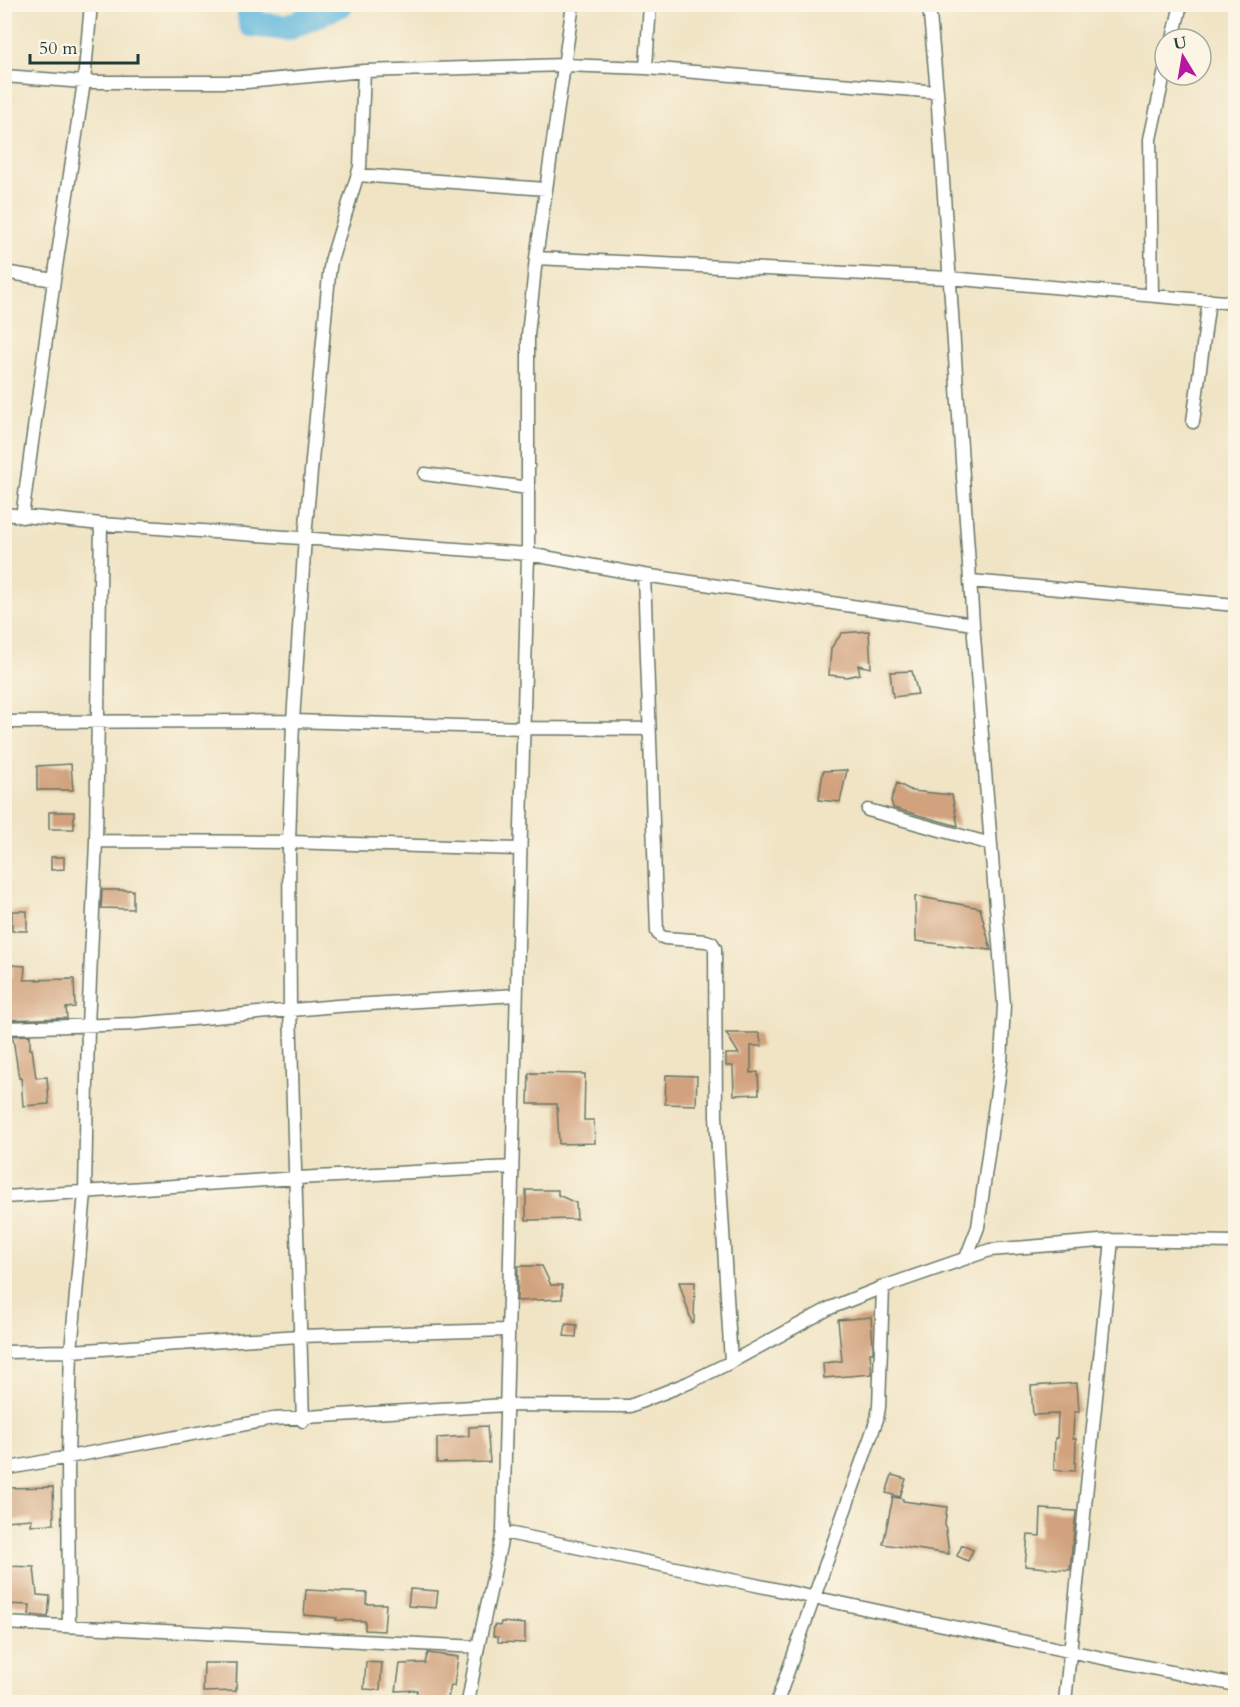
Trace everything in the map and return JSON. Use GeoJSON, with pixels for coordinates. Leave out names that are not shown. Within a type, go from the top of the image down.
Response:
{"type":"FeatureCollection","features":[{"type":"Feature","properties":{"kind":"street"},"geometry":{"type":"LineString","coordinates":[[22,517],[84,82],[91,4]]}},
{"type":"Feature","properties":{"kind":"street"},"geometry":{"type":"LineString","coordinates":[[468,1702],[503,1532],[528,554],[528,335],[536,258],[573,4]]}},
{"type":"Feature","properties":{"kind":"street"},"geometry":{"type":"LineString","coordinates":[[646,69],[650,4]]}},
{"type":"Feature","properties":{"kind":"street"},"geometry":{"type":"LineString","coordinates":[[929,4],[973,624],[1004,1005],[1001,1051],[978,1227],[966,1258]]}},
{"type":"Feature","properties":{"kind":"street"},"geometry":{"type":"LineString","coordinates":[[1176,27],[1181,4]]}},
{"type":"Feature","properties":{"kind":"street"},"geometry":{"type":"LineString","coordinates":[[4,76],[84,82],[246,82],[364,70],[564,65],[646,69],[937,92]]}},
{"type":"Feature","properties":{"kind":"street"},"geometry":{"type":"LineString","coordinates":[[303,1419],[290,1010],[289,842],[293,722],[304,537],[329,275],[361,159],[364,70]]}},
{"type":"Feature","properties":{"kind":"street"},"geometry":{"type":"LineString","coordinates":[[1152,294],[1150,139],[1161,87]]}},
{"type":"Feature","properties":{"kind":"street"},"geometry":{"type":"LineString","coordinates":[[358,175],[546,189]]}},
{"type":"Feature","properties":{"kind":"street"},"geometry":{"type":"LineString","coordinates":[[536,258],[949,278],[1236,303]]}},
{"type":"Feature","properties":{"kind":"street"},"geometry":{"type":"LineString","coordinates":[[4,272],[54,280]]}},
{"type":"Feature","properties":{"kind":"street"},"geometry":{"type":"LineString","coordinates":[[1193,422],[1209,300]]}},
{"type":"Feature","properties":{"kind":"street"},"geometry":{"type":"LineString","coordinates":[[425,474],[528,488]]}},
{"type":"Feature","properties":{"kind":"street"},"geometry":{"type":"LineString","coordinates":[[4,514],[101,524],[528,554],[644,575],[973,624]]}},
{"type":"Feature","properties":{"kind":"street"},"geometry":{"type":"LineString","coordinates":[[69,1626],[68,1457],[71,1351],[85,1193],[88,1026],[96,841],[101,524]]}},
{"type":"Feature","properties":{"kind":"street"},"geometry":{"type":"LineString","coordinates":[[644,575],[657,932],[665,938],[706,940],[715,948],[716,1116],[730,1362]]}},
{"type":"Feature","properties":{"kind":"street"},"geometry":{"type":"LineString","coordinates":[[971,581],[1236,605]]}},
{"type":"Feature","properties":{"kind":"street"},"geometry":{"type":"LineString","coordinates":[[4,722],[293,722],[649,729]]}},
{"type":"Feature","properties":{"kind":"street"},"geometry":{"type":"LineString","coordinates":[[868,810],[991,844]]}},
{"type":"Feature","properties":{"kind":"street"},"geometry":{"type":"LineString","coordinates":[[96,841],[289,842],[520,849]]}},
{"type":"Feature","properties":{"kind":"street"},"geometry":{"type":"LineString","coordinates":[[4,1028],[136,1024],[290,1010],[516,995]]}},
{"type":"Feature","properties":{"kind":"street"},"geometry":{"type":"LineString","coordinates":[[4,1197],[512,1167]]}},
{"type":"Feature","properties":{"kind":"street"},"geometry":{"type":"LineString","coordinates":[[1065,1702],[1112,1240]]}},
{"type":"Feature","properties":{"kind":"street"},"geometry":{"type":"LineString","coordinates":[[4,1468],[125,1448],[273,1419],[506,1405],[630,1406],[662,1394],[730,1362],[814,1315],[883,1287],[990,1250],[1112,1240],[1236,1242]]}},
{"type":"Feature","properties":{"kind":"street"},"geometry":{"type":"LineString","coordinates":[[777,1702],[877,1419],[883,1287]]}},
{"type":"Feature","properties":{"kind":"street"},"geometry":{"type":"LineString","coordinates":[[4,1352],[71,1351],[299,1336],[507,1330]]}},
{"type":"Feature","properties":{"kind":"street"},"geometry":{"type":"LineString","coordinates":[[503,1532],[814,1596],[1071,1653],[1236,1685]]}},
{"type":"Feature","properties":{"kind":"street"},"geometry":{"type":"LineString","coordinates":[[4,1623],[478,1647]]}},
{"type":"Feature","properties":{"kind":"building"},"geometry":{"type":"Polygon","coordinates":[[[869,631],[871,668],[858,665],[860,674],[847,677],[829,675],[831,648],[842,633],[869,631]]]}},
{"type":"Feature","properties":{"kind":"building"},"geometry":{"type":"Polygon","coordinates":[[[912,671],[918,694],[893,697],[890,672],[912,671]]]}},
{"type":"Feature","properties":{"kind":"building"},"geometry":{"type":"Polygon","coordinates":[[[71,764],[73,790],[37,790],[37,766],[71,764]]]}},
{"type":"Feature","properties":{"kind":"building"},"geometry":{"type":"Polygon","coordinates":[[[847,770],[840,802],[819,800],[823,771],[847,770]]]}},
{"type":"Feature","properties":{"kind":"building"},"geometry":{"type":"Polygon","coordinates":[[[897,783],[912,791],[952,795],[958,826],[893,808],[891,800],[897,783]]]}},
{"type":"Feature","properties":{"kind":"building"},"geometry":{"type":"Polygon","coordinates":[[[49,812],[74,812],[74,829],[49,829],[49,812]]]}},
{"type":"Feature","properties":{"kind":"building"},"geometry":{"type":"Polygon","coordinates":[[[51,857],[64,857],[64,869],[51,870],[51,857]]]}},
{"type":"Feature","properties":{"kind":"building"},"geometry":{"type":"Polygon","coordinates":[[[102,890],[133,890],[133,909],[101,908],[102,890]]]}},
{"type":"Feature","properties":{"kind":"building"},"geometry":{"type":"Polygon","coordinates":[[[915,896],[980,908],[991,950],[916,941],[915,896]]]}},
{"type":"Feature","properties":{"kind":"building"},"geometry":{"type":"Polygon","coordinates":[[[12,911],[27,911],[27,931],[12,931],[12,911]]]}},
{"type":"Feature","properties":{"kind":"building"},"geometry":{"type":"Polygon","coordinates":[[[12,965],[25,966],[24,980],[74,979],[75,1007],[66,1008],[67,1018],[4,1020],[4,978],[11,978],[12,965]]]}},
{"type":"Feature","properties":{"kind":"building"},"geometry":{"type":"Polygon","coordinates":[[[726,1033],[759,1033],[762,1046],[751,1046],[751,1073],[758,1072],[759,1094],[734,1095],[733,1066],[726,1066],[726,1054],[739,1054],[726,1033]]]}},
{"type":"Feature","properties":{"kind":"building"},"geometry":{"type":"Polygon","coordinates":[[[30,1035],[30,1049],[32,1049],[36,1078],[47,1077],[49,1104],[23,1106],[21,1077],[19,1078],[13,1038],[4,1036],[30,1035]]]}},
{"type":"Feature","properties":{"kind":"building"},"geometry":{"type":"Polygon","coordinates":[[[529,1073],[585,1074],[584,1120],[594,1120],[595,1143],[559,1144],[557,1104],[528,1104],[529,1073]]]}},
{"type":"Feature","properties":{"kind":"building"},"geometry":{"type":"Polygon","coordinates":[[[666,1075],[697,1076],[696,1105],[665,1104],[666,1075]]]}},
{"type":"Feature","properties":{"kind":"building"},"geometry":{"type":"Polygon","coordinates":[[[526,1190],[558,1190],[558,1195],[576,1203],[577,1219],[526,1220],[526,1190]]]}},
{"type":"Feature","properties":{"kind":"building"},"geometry":{"type":"Polygon","coordinates":[[[518,1266],[542,1266],[551,1285],[562,1285],[562,1299],[517,1301],[518,1266]]]}},
{"type":"Feature","properties":{"kind":"building"},"geometry":{"type":"Polygon","coordinates":[[[679,1282],[695,1282],[694,1322],[692,1323],[679,1282]]]}},
{"type":"Feature","properties":{"kind":"building"},"geometry":{"type":"Polygon","coordinates":[[[871,1317],[872,1374],[824,1378],[823,1363],[842,1361],[838,1320],[871,1317]]]}},
{"type":"Feature","properties":{"kind":"building"},"geometry":{"type":"Polygon","coordinates":[[[566,1324],[577,1325],[576,1337],[564,1336],[566,1324]]]}},
{"type":"Feature","properties":{"kind":"building"},"geometry":{"type":"Polygon","coordinates":[[[1077,1383],[1079,1412],[1074,1412],[1073,1439],[1076,1439],[1075,1471],[1054,1470],[1058,1414],[1033,1415],[1031,1386],[1077,1383]]]}},
{"type":"Feature","properties":{"kind":"building"},"geometry":{"type":"Polygon","coordinates":[[[487,1426],[490,1462],[437,1463],[437,1438],[469,1436],[469,1427],[487,1426]]]}},
{"type":"Feature","properties":{"kind":"building"},"geometry":{"type":"Polygon","coordinates":[[[892,1475],[906,1479],[900,1497],[886,1493],[892,1475]]]}},
{"type":"Feature","properties":{"kind":"building"},"geometry":{"type":"Polygon","coordinates":[[[53,1487],[54,1524],[31,1525],[32,1519],[4,1521],[4,1488],[53,1487]]]}},
{"type":"Feature","properties":{"kind":"building"},"geometry":{"type":"Polygon","coordinates":[[[893,1497],[903,1499],[903,1501],[947,1507],[945,1523],[949,1554],[883,1544],[893,1497]]]}},
{"type":"Feature","properties":{"kind":"building"},"geometry":{"type":"Polygon","coordinates":[[[1041,1509],[1076,1511],[1070,1570],[1025,1566],[1028,1535],[1040,1536],[1041,1509]]]}},
{"type":"Feature","properties":{"kind":"building"},"geometry":{"type":"Polygon","coordinates":[[[962,1545],[973,1550],[968,1561],[957,1556],[962,1545]]]}},
{"type":"Feature","properties":{"kind":"building"},"geometry":{"type":"Polygon","coordinates":[[[4,1566],[34,1567],[37,1595],[50,1596],[48,1617],[29,1615],[30,1605],[4,1604],[4,1566]]]}},
{"type":"Feature","properties":{"kind":"building"},"geometry":{"type":"Polygon","coordinates":[[[410,1589],[438,1591],[436,1608],[408,1606],[410,1589]]]}},
{"type":"Feature","properties":{"kind":"building"},"geometry":{"type":"Polygon","coordinates":[[[306,1590],[367,1593],[366,1604],[386,1604],[384,1631],[365,1630],[365,1621],[336,1620],[337,1618],[304,1615],[306,1590]]]}},
{"type":"Feature","properties":{"kind":"building"},"geometry":{"type":"Polygon","coordinates":[[[501,1622],[525,1624],[525,1643],[498,1642],[498,1637],[493,1636],[494,1625],[500,1626],[501,1622]]]}},
{"type":"Feature","properties":{"kind":"building"},"geometry":{"type":"Polygon","coordinates":[[[428,1653],[458,1657],[454,1686],[451,1685],[447,1702],[415,1702],[417,1690],[396,1691],[400,1664],[425,1663],[428,1653]]]}},
{"type":"Feature","properties":{"kind":"building"},"geometry":{"type":"Polygon","coordinates":[[[366,1662],[382,1663],[380,1690],[364,1689],[366,1662]]]}},
{"type":"Feature","properties":{"kind":"building"},"geometry":{"type":"Polygon","coordinates":[[[204,1663],[237,1663],[236,1691],[203,1692],[204,1663]]]}},
{"type":"Feature","properties":{"kind":"waterway"},"geometry":{"type":"LineString","coordinates":[[249,4],[251,24],[287,28],[341,4]]}}]}
